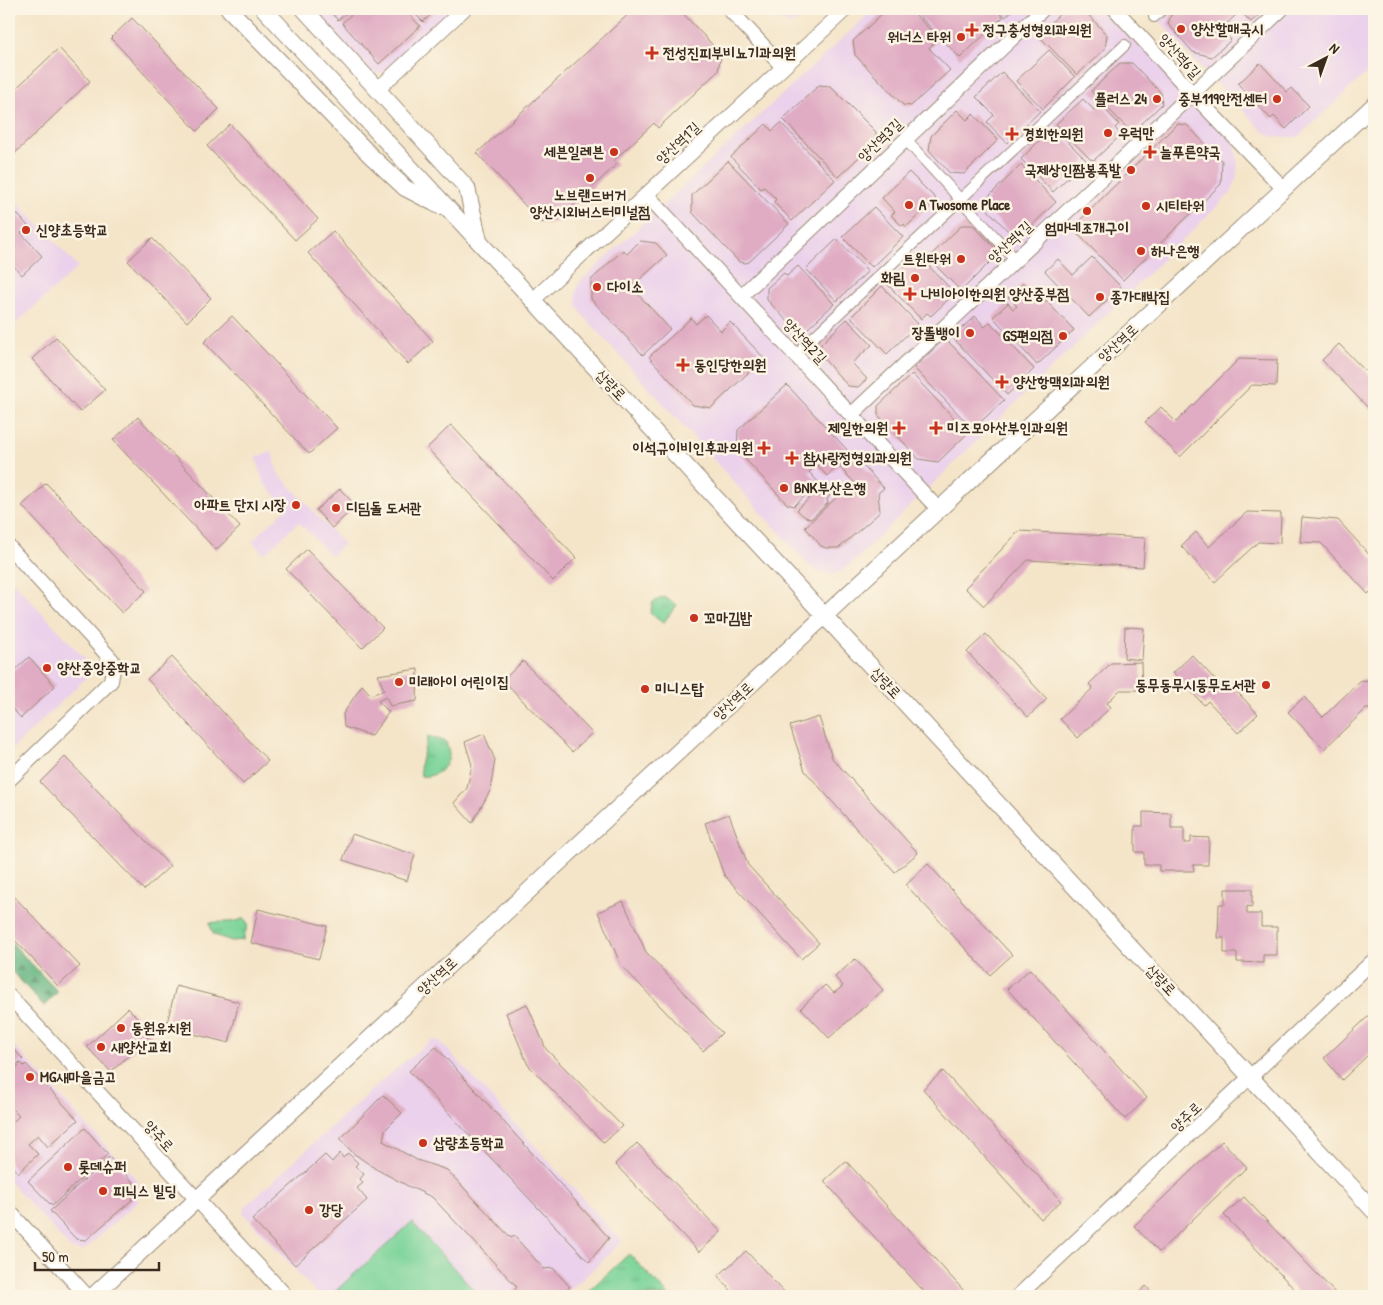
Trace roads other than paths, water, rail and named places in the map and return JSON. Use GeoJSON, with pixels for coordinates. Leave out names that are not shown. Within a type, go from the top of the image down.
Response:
{"type":"FeatureCollection","features":[{"type":"Feature","properties":{"kind":"street"},"geometry":{"type":"LineString","coordinates":[[229,9],[398,182],[405,188],[450,211]]}},
{"type":"Feature","properties":{"kind":"street","name":"삽량로"},"geometry":{"type":"LineString","coordinates":[[264,9],[1374,1211]]}},
{"type":"Feature","properties":{"kind":"street"},"geometry":{"type":"LineString","coordinates":[[304,9],[467,188],[480,243]]}},
{"type":"Feature","properties":{"kind":"street"},"geometry":{"type":"LineString","coordinates":[[378,89],[464,9]]}},
{"type":"Feature","properties":{"kind":"street"},"geometry":{"type":"LineString","coordinates":[[728,9],[783,67]]}},
{"type":"Feature","properties":{"kind":"street","name":"양산역1길"},"geometry":{"type":"LineString","coordinates":[[533,300],[846,9]]}},
{"type":"Feature","properties":{"kind":"street","name":"양산역3길"},"geometry":{"type":"LineString","coordinates":[[741,296],[1043,9]]}},
{"type":"Feature","properties":{"kind":"street","name":"양산역6길"},"geometry":{"type":"LineString","coordinates":[[1115,9],[1284,189]]}},
{"type":"Feature","properties":{"kind":"street"},"geometry":{"type":"LineString","coordinates":[[1154,17],[1163,9]]}},
{"type":"Feature","properties":{"kind":"street","name":"양산역4길"},"geometry":{"type":"LineString","coordinates":[[851,415],[1282,9]]}},
{"type":"Feature","properties":{"kind":"street"},"geometry":{"type":"LineString","coordinates":[[803,347],[1125,44]]}},
{"type":"Feature","properties":{"kind":"street","name":"양산역로"},"geometry":{"type":"LineString","coordinates":[[93,1296],[1374,105]]}},
{"type":"Feature","properties":{"kind":"street"},"geometry":{"type":"LineString","coordinates":[[905,139],[1015,259]]}},
{"type":"Feature","properties":{"kind":"street","name":"양산역2길"},"geometry":{"type":"LineString","coordinates":[[647,195],[939,510]]}},
{"type":"Feature","properties":{"kind":"street"},"geometry":{"type":"LineString","coordinates":[[9,547],[112,660],[113,669],[111,681],[9,780]]}},
{"type":"Feature","properties":{"kind":"street","name":"양주로"},"geometry":{"type":"LineString","coordinates":[[1018,1296],[1374,960]]}},
{"type":"Feature","properties":{"kind":"street","name":"양주로"},"geometry":{"type":"LineString","coordinates":[[9,996],[286,1296]]}},
{"type":"Feature","properties":{"kind":"street"},"geometry":{"type":"LineString","coordinates":[[9,1211],[87,1296]]}},
{"type":"Feature","properties":{"kind":"place","name":"양산할매국시"},"geometry":{"type":"Point","coordinates":[1181,29]}},
{"type":"Feature","properties":{"kind":"place","name":"정구충성형외과의원"},"geometry":{"type":"Point","coordinates":[972,30]}},
{"type":"Feature","properties":{"kind":"place","name":"워너스 타워"},"geometry":{"type":"Point","coordinates":[961,37]}},
{"type":"Feature","properties":{"kind":"place","name":"전성진피부비뇨기과의원"},"geometry":{"type":"Point","coordinates":[652,53]}},
{"type":"Feature","properties":{"kind":"place","name":"플러스 24"},"geometry":{"type":"Point","coordinates":[1157,99]}},
{"type":"Feature","properties":{"kind":"place","name":"중부119안전센터"},"geometry":{"type":"Point","coordinates":[1277,99]}},
{"type":"Feature","properties":{"kind":"place","name":"우럭만"},"geometry":{"type":"Point","coordinates":[1108,133]}},
{"type":"Feature","properties":{"kind":"place","name":"경희한의원"},"geometry":{"type":"Point","coordinates":[1012,134]}},
{"type":"Feature","properties":{"kind":"place","name":"세븐일레븐"},"geometry":{"type":"Point","coordinates":[614,152]}},
{"type":"Feature","properties":{"kind":"place","name":"늘푸른약국"},"geometry":{"type":"Point","coordinates":[1150,152]}},
{"type":"Feature","properties":{"kind":"place","name":"국제상인짬봉족발"},"geometry":{"type":"Point","coordinates":[1131,170]}},
{"type":"Feature","properties":{"kind":"place","name":"노브랜드버거 양산시외버스터미널점"},"geometry":{"type":"Point","coordinates":[590,178]}},
{"type":"Feature","properties":{"kind":"place","name":"A Twosome Place"},"geometry":{"type":"Point","coordinates":[909,205]}},
{"type":"Feature","properties":{"kind":"place","name":"시티타워"},"geometry":{"type":"Point","coordinates":[1146,206]}},
{"type":"Feature","properties":{"kind":"place","name":"엄마네조개구이"},"geometry":{"type":"Point","coordinates":[1087,211]}},
{"type":"Feature","properties":{"kind":"place","name":"신양초등학교"},"geometry":{"type":"Point","coordinates":[26,230]}},
{"type":"Feature","properties":{"kind":"place","name":"하나은행"},"geometry":{"type":"Point","coordinates":[1141,251]}},
{"type":"Feature","properties":{"kind":"place","name":"트윈타워"},"geometry":{"type":"Point","coordinates":[961,259]}},
{"type":"Feature","properties":{"kind":"place","name":"화림"},"geometry":{"type":"Point","coordinates":[915,278]}},
{"type":"Feature","properties":{"kind":"place","name":"다이소"},"geometry":{"type":"Point","coordinates":[597,287]}},
{"type":"Feature","properties":{"kind":"place","name":"나비아이한의원 양산중부점"},"geometry":{"type":"Point","coordinates":[910,294]}},
{"type":"Feature","properties":{"kind":"place","name":"종가대박집"},"geometry":{"type":"Point","coordinates":[1100,297]}},
{"type":"Feature","properties":{"kind":"place","name":"장똘뱅이"},"geometry":{"type":"Point","coordinates":[970,333]}},
{"type":"Feature","properties":{"kind":"place","name":"GS편의점"},"geometry":{"type":"Point","coordinates":[1063,336]}},
{"type":"Feature","properties":{"kind":"place","name":"동인당한의원"},"geometry":{"type":"Point","coordinates":[683,365]}},
{"type":"Feature","properties":{"kind":"place","name":"양산항맥외과의원"},"geometry":{"type":"Point","coordinates":[1002,382]}},
{"type":"Feature","properties":{"kind":"place","name":"제일한의원"},"geometry":{"type":"Point","coordinates":[899,428]}},
{"type":"Feature","properties":{"kind":"place","name":"미즈모아산부인과의원"},"geometry":{"type":"Point","coordinates":[936,428]}},
{"type":"Feature","properties":{"kind":"place","name":"이석규이비인후과의원"},"geometry":{"type":"Point","coordinates":[764,448]}},
{"type":"Feature","properties":{"kind":"place","name":"참사랑정형외과의원"},"geometry":{"type":"Point","coordinates":[792,458]}},
{"type":"Feature","properties":{"kind":"place","name":"BNK부산은행"},"geometry":{"type":"Point","coordinates":[784,488]}},
{"type":"Feature","properties":{"kind":"place","name":"아파트 단지 시장"},"geometry":{"type":"Point","coordinates":[296,505]}},
{"type":"Feature","properties":{"kind":"place","name":"디딤돌 도서관"},"geometry":{"type":"Point","coordinates":[336,508]}},
{"type":"Feature","properties":{"kind":"place","name":"꼬마김밥"},"geometry":{"type":"Point","coordinates":[694,618]}},
{"type":"Feature","properties":{"kind":"place","name":"양산중앙중학교"},"geometry":{"type":"Point","coordinates":[47,668]}},
{"type":"Feature","properties":{"kind":"place","name":"미래아이 어린이집"},"geometry":{"type":"Point","coordinates":[399,682]}},
{"type":"Feature","properties":{"kind":"place","name":"동무동무시동무도서관"},"geometry":{"type":"Point","coordinates":[1266,685]}},
{"type":"Feature","properties":{"kind":"place","name":"미니스탑"},"geometry":{"type":"Point","coordinates":[645,689]}},
{"type":"Feature","properties":{"kind":"place","name":"동원유치원"},"geometry":{"type":"Point","coordinates":[121,1028]}},
{"type":"Feature","properties":{"kind":"place","name":"새양산교회"},"geometry":{"type":"Point","coordinates":[101,1047]}},
{"type":"Feature","properties":{"kind":"place","name":"MG새마을금고"},"geometry":{"type":"Point","coordinates":[30,1077]}},
{"type":"Feature","properties":{"kind":"place","name":"삽량초등학교"},"geometry":{"type":"Point","coordinates":[423,1143]}},
{"type":"Feature","properties":{"kind":"place","name":"롯데슈퍼"},"geometry":{"type":"Point","coordinates":[68,1167]}},
{"type":"Feature","properties":{"kind":"place","name":"피닉스 빌딩"},"geometry":{"type":"Point","coordinates":[103,1191]}},
{"type":"Feature","properties":{"kind":"place","name":"강당"},"geometry":{"type":"Point","coordinates":[309,1210]}}]}
